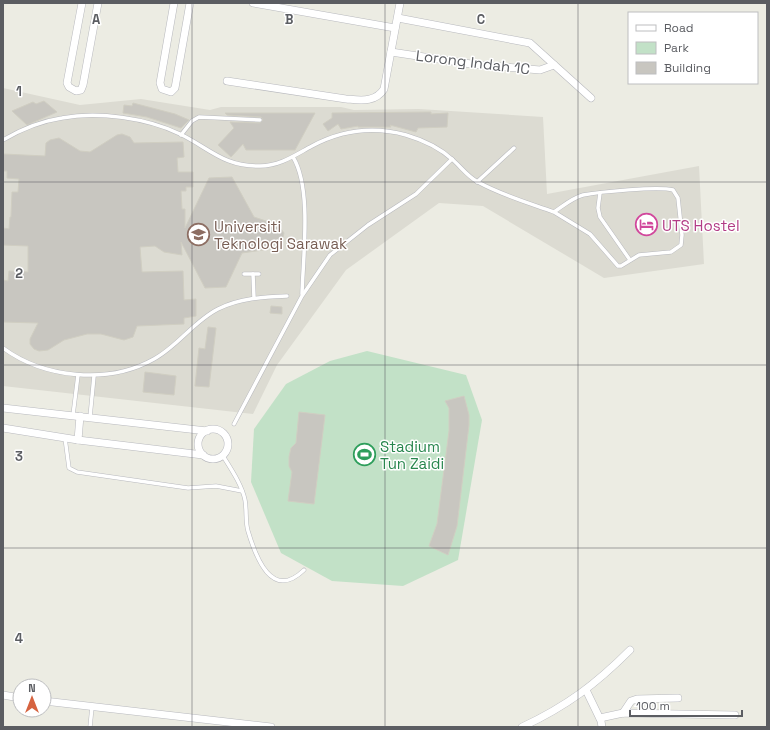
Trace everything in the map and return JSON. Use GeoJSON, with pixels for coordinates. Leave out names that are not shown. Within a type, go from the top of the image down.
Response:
{"type":"FeatureCollection","features":[{"type":"Feature","properties":{"kind":"street"},"geometry":{"type":"LineString","coordinates":[[82,3],[67,83],[69,88],[76,91],[81,90],[83,85],[98,3]]}},
{"type":"Feature","properties":{"kind":"street"},"geometry":{"type":"LineString","coordinates":[[174,3],[160,83],[162,89],[170,92],[175,88],[190,3]]}},
{"type":"Feature","properties":{"kind":"street"},"geometry":{"type":"LineString","coordinates":[[253,3],[396,28]]}},
{"type":"Feature","properties":{"kind":"street"},"geometry":{"type":"LineString","coordinates":[[227,81],[364,101],[380,95],[384,89],[400,3]]}},
{"type":"Feature","properties":{"kind":"street","name":"Lorong Indah 1C"},"geometry":{"type":"LineString","coordinates":[[398,18],[530,43],[591,98]]}},
{"type":"Feature","properties":{"kind":"street","name":"Lorong Indah 1C"},"geometry":{"type":"LineString","coordinates":[[392,52],[471,64],[540,70],[554,66]]}},
{"type":"Feature","properties":{"kind":"street"},"geometry":{"type":"LineString","coordinates":[[3,408],[77,415],[207,431]]}},
{"type":"Feature","properties":{"kind":"street"},"geometry":{"type":"LineString","coordinates":[[77,415],[78,440]]}},
{"type":"Feature","properties":{"kind":"street"},"geometry":{"type":"LineString","coordinates":[[3,428],[78,440],[203,455],[215,459],[223,456],[228,450],[227,438],[221,431],[211,429],[203,433],[198,442],[198,446],[203,455]]}},
{"type":"Feature","properties":{"kind":"street"},"geometry":{"type":"LineString","coordinates":[[522,727],[558,709],[586,690],[601,679],[630,650]]}},
{"type":"Feature","properties":{"kind":"street"},"geometry":{"type":"LineString","coordinates":[[586,690],[600,718],[602,727]]}},
{"type":"Feature","properties":{"kind":"street"},"geometry":{"type":"LineString","coordinates":[[623,713],[631,701],[637,699],[678,698]]}},
{"type":"Feature","properties":{"kind":"street"},"geometry":{"type":"LineString","coordinates":[[52,702],[271,727]]}},
{"type":"Feature","properties":{"kind":"street"},"geometry":{"type":"LineString","coordinates":[[600,718],[623,713],[735,715]]}},
{"type":"Feature","properties":{"kind":"lane"},"geometry":{"type":"LineString","coordinates":[[3,140],[31,127],[61,118],[74,116],[131,119],[167,128],[219,158],[246,166],[276,164],[336,134],[369,130],[386,130],[420,140],[437,148],[452,159],[477,182],[554,212],[590,234],[601,245],[616,265],[621,266],[630,260],[648,253],[671,252],[681,245],[682,235],[676,193],[668,189],[600,193],[582,196],[568,202],[554,212]]}},
{"type":"Feature","properties":{"kind":"lane"},"geometry":{"type":"LineString","coordinates":[[181,135],[192,121],[199,117],[260,120]]}},
{"type":"Feature","properties":{"kind":"lane"},"geometry":{"type":"LineString","coordinates":[[477,182],[514,148]]}},
{"type":"Feature","properties":{"kind":"lane"},"geometry":{"type":"LineString","coordinates":[[293,156],[300,171],[304,196],[302,296]]}},
{"type":"Feature","properties":{"kind":"lane"},"geometry":{"type":"LineString","coordinates":[[234,424],[302,296],[330,255],[368,225],[416,194],[452,159]]}},
{"type":"Feature","properties":{"kind":"lane"},"geometry":{"type":"LineString","coordinates":[[600,193],[598,208],[600,218],[630,260]]}},
{"type":"Feature","properties":{"kind":"lane"},"geometry":{"type":"LineString","coordinates":[[244,274],[259,274]]}},
{"type":"Feature","properties":{"kind":"lane"},"geometry":{"type":"LineString","coordinates":[[253,274],[254,298]]}},
{"type":"Feature","properties":{"kind":"lane"},"geometry":{"type":"LineString","coordinates":[[3,348],[31,364],[55,372],[94,376],[117,372],[154,359],[170,348],[205,317],[219,308],[254,298],[287,296]]}},
{"type":"Feature","properties":{"kind":"lane"},"geometry":{"type":"LineString","coordinates":[[77,415],[78,375]]}},
{"type":"Feature","properties":{"kind":"lane"},"geometry":{"type":"LineString","coordinates":[[90,417],[94,376]]}},
{"type":"Feature","properties":{"kind":"lane"},"geometry":{"type":"LineString","coordinates":[[65,438],[70,468],[77,472],[188,488],[216,486],[242,491]]}},
{"type":"Feature","properties":{"kind":"lane"},"geometry":{"type":"LineString","coordinates":[[223,456],[242,491],[245,500],[248,530],[265,572],[275,580],[287,581],[296,578],[304,570]]}},
{"type":"Feature","properties":{"kind":"lane"},"geometry":{"type":"LineString","coordinates":[[90,727],[92,707]]}},
{"type":"Feature","properties":{"kind":"shaded area","name":"Universiti Teknologi Sarawak"},"geometry":{"type":"Polygon","coordinates":[[[3,88],[80,105],[141,99],[210,110],[221,107],[341,107],[354,110],[419,109],[543,117],[547,194],[699,166],[704,264],[604,278],[483,206],[439,203],[346,270],[277,365],[253,414],[3,386],[3,88]]]}},
{"type":"Feature","properties":{"kind":"green space","name":"Stadium Tun Zaidi"},"geometry":{"type":"Polygon","coordinates":[[[367,351],[466,375],[482,420],[458,560],[403,586],[332,581],[281,553],[251,482],[254,429],[286,384],[330,361],[367,351]]]}},
{"type":"Feature","properties":{"kind":"building"},"geometry":{"type":"Polygon","coordinates":[[[44,101],[57,112],[27,125],[12,111],[33,102],[36,104],[44,101]]]}},
{"type":"Feature","properties":{"kind":"building"},"geometry":{"type":"Polygon","coordinates":[[[133,103],[175,114],[189,120],[181,128],[147,117],[123,113],[124,105],[132,106],[133,103]]]}},
{"type":"Feature","properties":{"kind":"building"},"geometry":{"type":"Polygon","coordinates":[[[431,112],[431,114],[448,113],[447,127],[418,128],[416,132],[390,125],[391,127],[358,126],[341,129],[338,124],[328,131],[323,124],[332,118],[332,113],[431,112]]]}},
{"type":"Feature","properties":{"kind":"building"},"geometry":{"type":"Polygon","coordinates":[[[225,113],[315,113],[295,150],[246,150],[243,144],[231,157],[218,145],[234,128],[230,122],[260,123],[263,120],[261,117],[227,115],[225,113]]]}},
{"type":"Feature","properties":{"kind":"building"},"geometry":{"type":"Polygon","coordinates":[[[122,134],[130,137],[134,143],[183,142],[184,157],[177,158],[178,172],[193,172],[193,187],[186,187],[186,191],[181,191],[182,209],[185,209],[185,228],[209,178],[232,177],[254,217],[278,225],[284,233],[283,237],[277,243],[263,250],[242,253],[226,287],[205,288],[181,242],[182,255],[164,252],[155,246],[140,247],[142,272],[183,271],[184,300],[196,299],[196,316],[184,318],[184,324],[137,326],[133,337],[124,340],[101,334],[87,334],[64,340],[48,350],[39,351],[34,349],[30,344],[30,339],[38,323],[3,322],[3,280],[8,281],[9,271],[28,272],[28,246],[3,245],[3,228],[9,229],[12,192],[18,192],[19,179],[7,178],[7,171],[3,171],[3,154],[45,156],[46,143],[50,140],[59,138],[80,151],[90,152],[117,135],[122,134]]]}},
{"type":"Feature","properties":{"kind":"building"},"geometry":{"type":"Polygon","coordinates":[[[271,306],[282,307],[282,314],[270,313],[271,306]]]}},
{"type":"Feature","properties":{"kind":"building"},"geometry":{"type":"Polygon","coordinates":[[[208,327],[216,328],[209,387],[195,386],[199,348],[205,349],[208,327]]]}},
{"type":"Feature","properties":{"kind":"building"},"geometry":{"type":"Polygon","coordinates":[[[145,372],[176,376],[174,395],[143,392],[145,372]]]}},
{"type":"Feature","properties":{"kind":"building"},"geometry":{"type":"Polygon","coordinates":[[[464,396],[469,415],[469,425],[457,526],[448,555],[429,546],[437,524],[449,431],[449,408],[445,401],[464,396]]]}},
{"type":"Feature","properties":{"kind":"building"},"geometry":{"type":"Polygon","coordinates":[[[299,412],[325,415],[314,504],[288,501],[292,472],[289,466],[289,457],[291,448],[296,443],[299,412]]]}},
{"type":"Feature","properties":{"kind":"place","name":"UTS Hostel"},"geometry":{"type":"Point","coordinates":[646,225]}},
{"type":"Feature","properties":{"kind":"place","name":"Universiti Teknologi Sarawak"},"geometry":{"type":"Point","coordinates":[199,235]}},
{"type":"Feature","properties":{"kind":"place","name":"Stadium Tun Zaidi"},"geometry":{"type":"Point","coordinates":[364,455]}}]}
